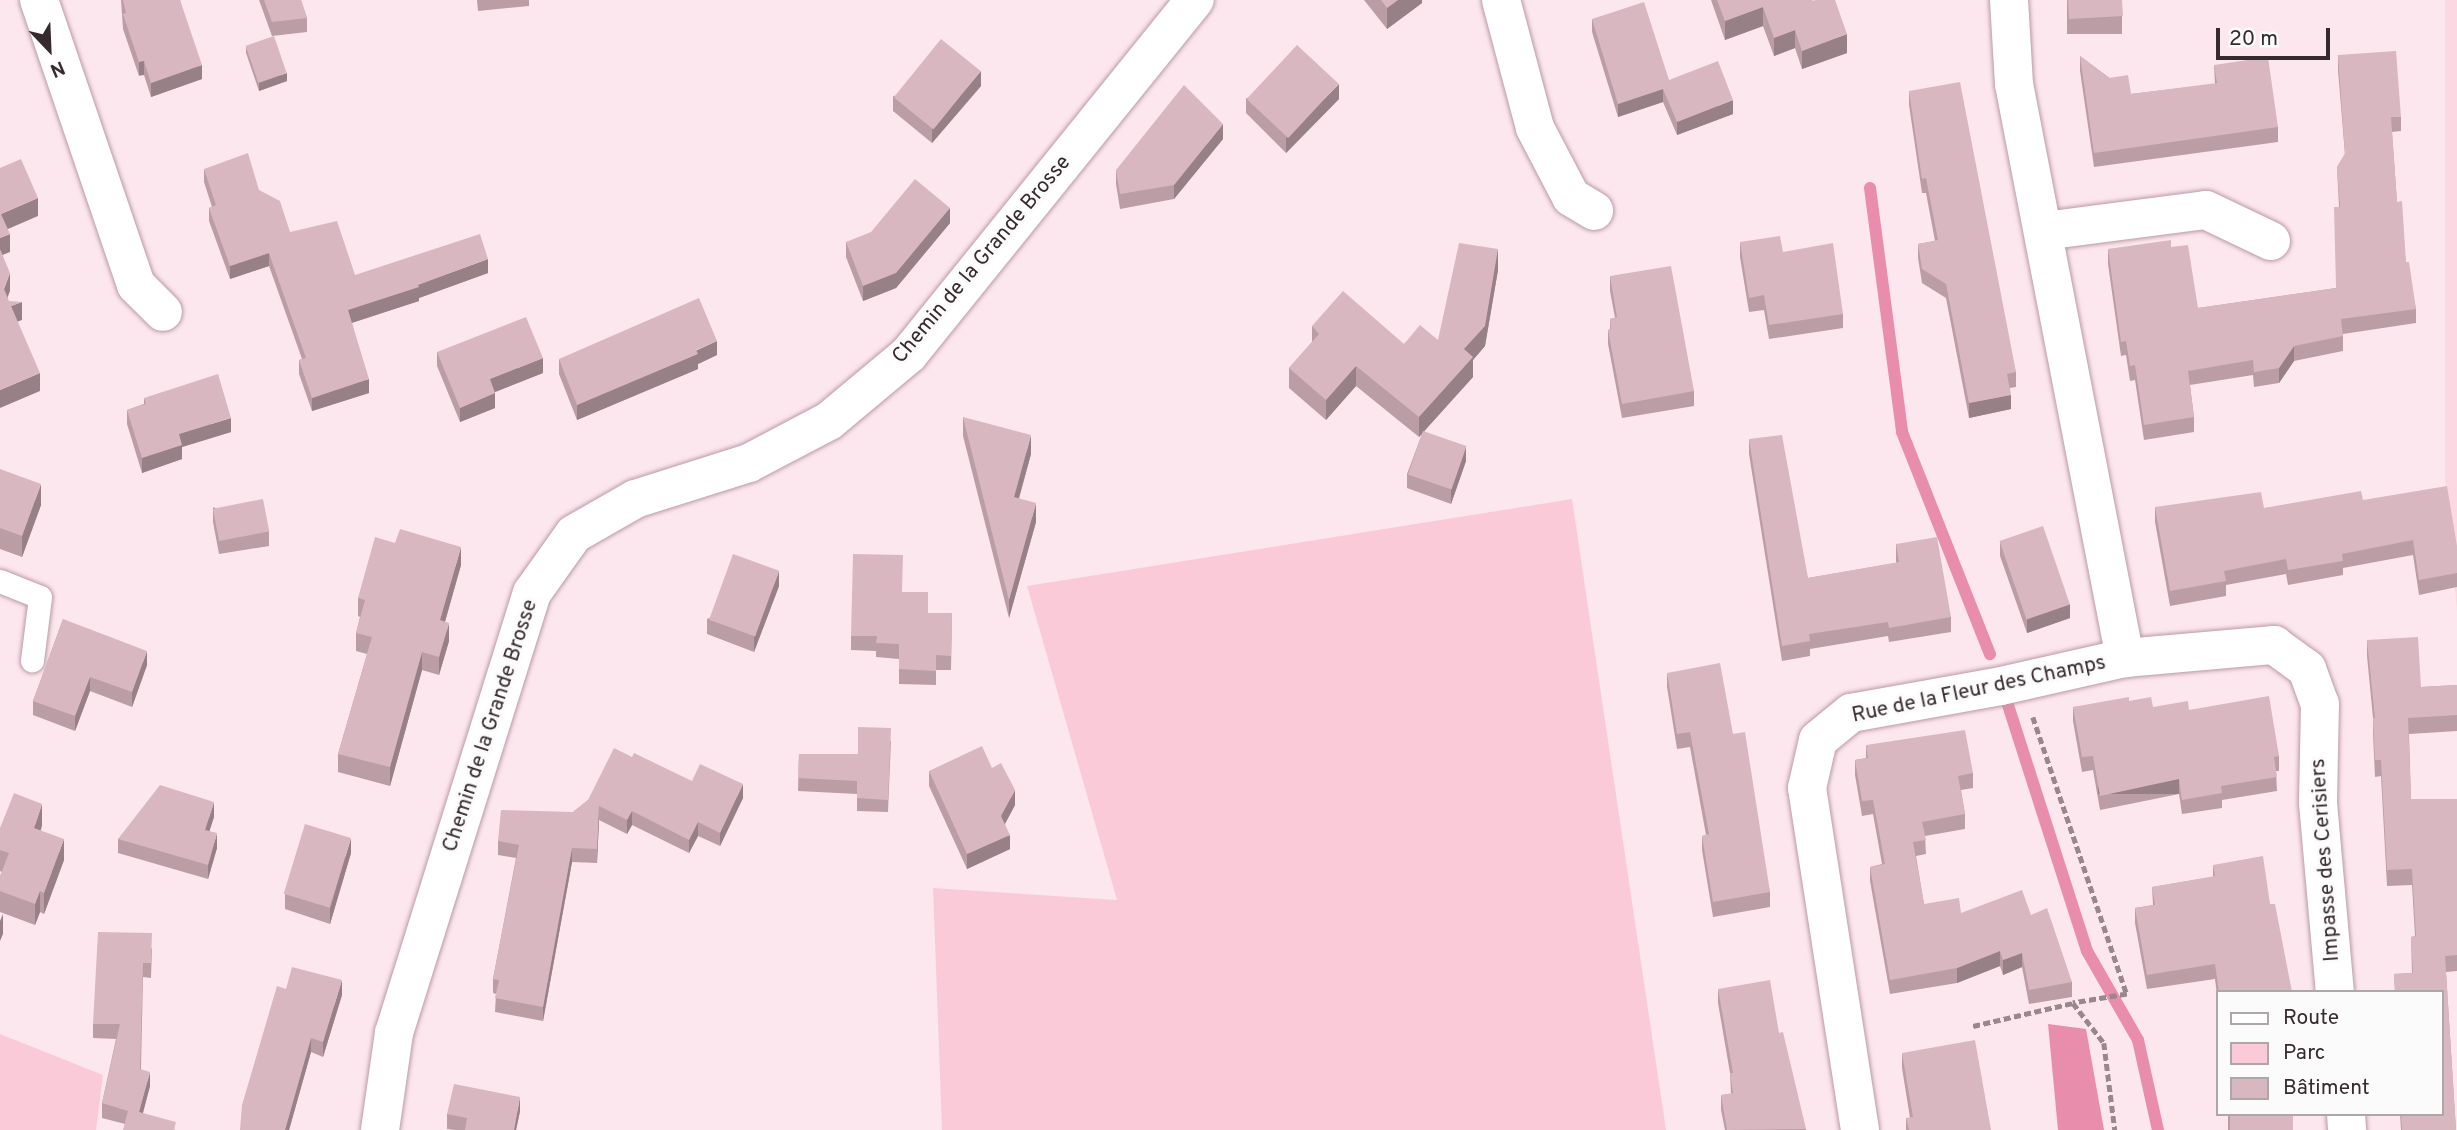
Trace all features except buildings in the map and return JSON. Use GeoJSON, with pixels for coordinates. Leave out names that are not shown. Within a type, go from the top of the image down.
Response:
{"type":"FeatureCollection","features":[{"type":"Feature","properties":{"kind":"street"},"geometry":{"type":"LineString","coordinates":[[38,0],[136,285],[163,312]]}},
{"type":"Feature","properties":{"kind":"street","name":"Chemin de la Grande Brosse"},"geometry":{"type":"LineString","coordinates":[[380,1130],[394,1033],[532,593],[574,534],[635,499],[749,463],[829,421],[909,354],[1195,0]]}},
{"type":"Feature","properties":{"kind":"street"},"geometry":{"type":"LineString","coordinates":[[1501,0],[1535,128],[1571,197],[1594,211]]}},
{"type":"Feature","properties":{"kind":"street","name":"Rue de la Fleur des Champs"},"geometry":{"type":"LineString","coordinates":[[1860,1130],[1807,788],[1818,740],[1851,713],[2125,658],[2014,84],[2010,0]]}},
{"type":"Feature","properties":{"kind":"street"},"geometry":{"type":"LineString","coordinates":[[2044,231],[2206,210],[2271,241]]}},
{"type":"Feature","properties":{"kind":"street","name":"Impasse des Cerisiers"},"geometry":{"type":"LineString","coordinates":[[2125,658],[2274,645],[2307,669],[2319,704],[2318,803],[2335,990]]}},
{"type":"Feature","properties":{"kind":"lane"},"geometry":{"type":"LineString","coordinates":[[0,581],[40,597],[32,660]]}},
{"type":"Feature","properties":{"kind":"path"},"geometry":{"type":"LineString","coordinates":[[1972,1026],[2073,1003],[2127,994],[2031,712],[2026,680]]}},
{"type":"Feature","properties":{"kind":"path"},"geometry":{"type":"LineString","coordinates":[[2073,1003],[2104,1043],[2115,1130]]}},
{"type":"Feature","properties":{"kind":"shaded area"},"geometry":{"type":"Polygon","coordinates":[[[2445,0],[2457,0],[2457,611],[2445,480],[2445,0]]]}},
{"type":"Feature","properties":{"kind":"shaded area"},"geometry":{"type":"Polygon","coordinates":[[[2048,1024],[2086,1029],[2104,1130],[2058,1130],[2048,1024]]]}},
{"type":"Feature","properties":{"kind":"green space"},"geometry":{"type":"Polygon","coordinates":[[[1572,499],[1666,1130],[942,1130],[933,888],[1117,900],[1027,586],[1572,499]]]}},
{"type":"Feature","properties":{"kind":"green space"},"geometry":{"type":"Polygon","coordinates":[[[0,1034],[103,1075],[96,1130],[0,1130],[0,1034]]]}},
{"type":"Feature","properties":{"kind":"waterway"},"geometry":{"type":"LineString","coordinates":[[1870,188],[1902,432],[1990,654]]}},
{"type":"Feature","properties":{"kind":"waterway"},"geometry":{"type":"LineString","coordinates":[[2008,705],[2087,951],[2138,1040],[2158,1130]]}}]}
